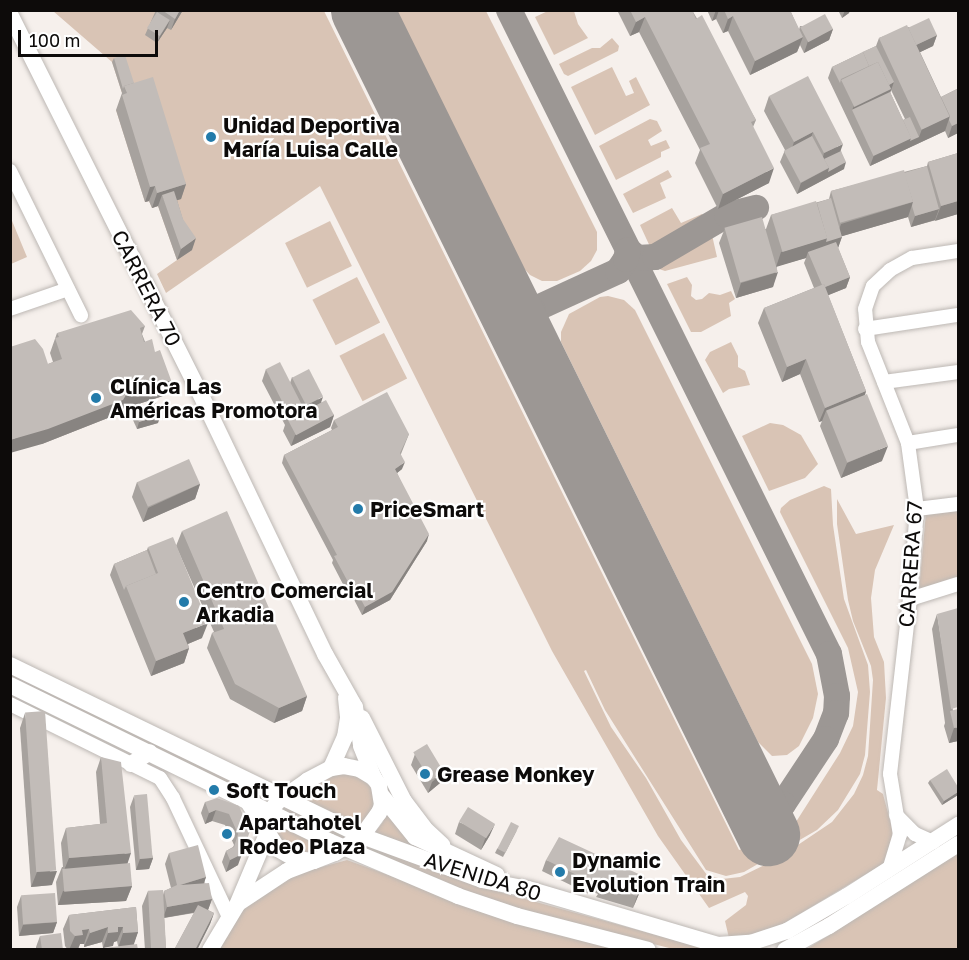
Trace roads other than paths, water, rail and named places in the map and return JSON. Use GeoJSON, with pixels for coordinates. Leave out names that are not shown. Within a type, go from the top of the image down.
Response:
{"type":"FeatureCollection","features":[{"type":"Feature","properties":{"kind":"main road","name":"CARRERA 70"},"geometry":{"type":"LineString","coordinates":[[14,22],[343,689],[356,707],[361,746],[382,796],[415,837],[449,851]]}},
{"type":"Feature","properties":{"kind":"main road","name":"AVENIDA 80"},"geometry":{"type":"LineString","coordinates":[[10,665],[362,836],[482,880],[528,889],[702,942],[733,946],[763,941],[797,926],[958,825]]}},
{"type":"Feature","properties":{"kind":"main road","name":"AVENIDA 80"},"geometry":{"type":"LineString","coordinates":[[10,685],[345,848],[489,907],[648,950]]}},
{"type":"Feature","properties":{"kind":"main road","name":"CARRERA 70"},"geometry":{"type":"LineString","coordinates":[[331,768],[343,746],[347,724],[343,689]]}},
{"type":"Feature","properties":{"kind":"main road"},"geometry":{"type":"LineString","coordinates":[[10,703],[28,694]]}},
{"type":"Feature","properties":{"kind":"main road"},"geometry":{"type":"LineString","coordinates":[[356,707],[404,801],[429,835],[449,851],[528,889]]}},
{"type":"Feature","properties":{"kind":"main road"},"geometry":{"type":"LineString","coordinates":[[130,764],[150,752]]}},
{"type":"Feature","properties":{"kind":"main road"},"geometry":{"type":"LineString","coordinates":[[210,950],[233,911],[267,832],[271,810],[283,797],[331,768],[352,767],[374,778]]}},
{"type":"Feature","properties":{"kind":"main road"},"geometry":{"type":"LineString","coordinates":[[260,785],[307,781]]}},
{"type":"Feature","properties":{"kind":"main road"},"geometry":{"type":"LineString","coordinates":[[233,911],[287,871],[345,848],[362,836],[379,813],[382,796]]}},
{"type":"Feature","properties":{"kind":"main road"},"geometry":{"type":"LineString","coordinates":[[243,797],[252,806],[274,845],[288,856],[314,861]]}},
{"type":"Feature","properties":{"kind":"main road"},"geometry":{"type":"LineString","coordinates":[[786,950],[830,926],[958,844]]}},
{"type":"Feature","properties":{"kind":"street"},"geometry":{"type":"LineString","coordinates":[[10,171],[81,315]]}},
{"type":"Feature","properties":{"kind":"street","name":"CARRERA 67"},"geometry":{"type":"LineString","coordinates":[[889,870],[900,835],[890,774],[910,599],[916,509],[908,443],[865,329],[865,309],[873,286],[890,270],[906,261],[958,251]]}},
{"type":"Feature","properties":{"kind":"street"},"geometry":{"type":"LineString","coordinates":[[10,309],[68,289]]}},
{"type":"Feature","properties":{"kind":"street"},"geometry":{"type":"LineString","coordinates":[[865,329],[958,315]]}},
{"type":"Feature","properties":{"kind":"street"},"geometry":{"type":"LineString","coordinates":[[884,382],[958,372]]}},
{"type":"Feature","properties":{"kind":"street"},"geometry":{"type":"LineString","coordinates":[[908,443],[958,435]]}},
{"type":"Feature","properties":{"kind":"street"},"geometry":{"type":"LineString","coordinates":[[916,509],[958,504]]}},
{"type":"Feature","properties":{"kind":"street"},"geometry":{"type":"LineString","coordinates":[[910,599],[958,584]]}},
{"type":"Feature","properties":{"kind":"street"},"geometry":{"type":"LineString","coordinates":[[10,703],[160,778],[167,786],[233,911]]}},
{"type":"Feature","properties":{"kind":"street"},"geometry":{"type":"LineString","coordinates":[[895,814],[915,834],[933,842]]}},
{"type":"Feature","properties":{"kind":"place","name":"Unidad Deportiva María Luisa Calle"},"geometry":{"type":"Point","coordinates":[211,137]}},
{"type":"Feature","properties":{"kind":"place","name":"Clínica Las Américas Promotora"},"geometry":{"type":"Point","coordinates":[96,398]}},
{"type":"Feature","properties":{"kind":"place","name":"PriceSmart"},"geometry":{"type":"Point","coordinates":[358,509]}},
{"type":"Feature","properties":{"kind":"place","name":"Centro Comercial Arkadia"},"geometry":{"type":"Point","coordinates":[184,602]}},
{"type":"Feature","properties":{"kind":"place","name":"Grease Monkey"},"geometry":{"type":"Point","coordinates":[425,774]}},
{"type":"Feature","properties":{"kind":"place","name":"Soft Touch"},"geometry":{"type":"Point","coordinates":[214,790]}},
{"type":"Feature","properties":{"kind":"place","name":"Apartahotel Rodeo Plaza"},"geometry":{"type":"Point","coordinates":[227,834]}},
{"type":"Feature","properties":{"kind":"place","name":"Dynamic Evolution Train"},"geometry":{"type":"Point","coordinates":[560,872]}}]}
